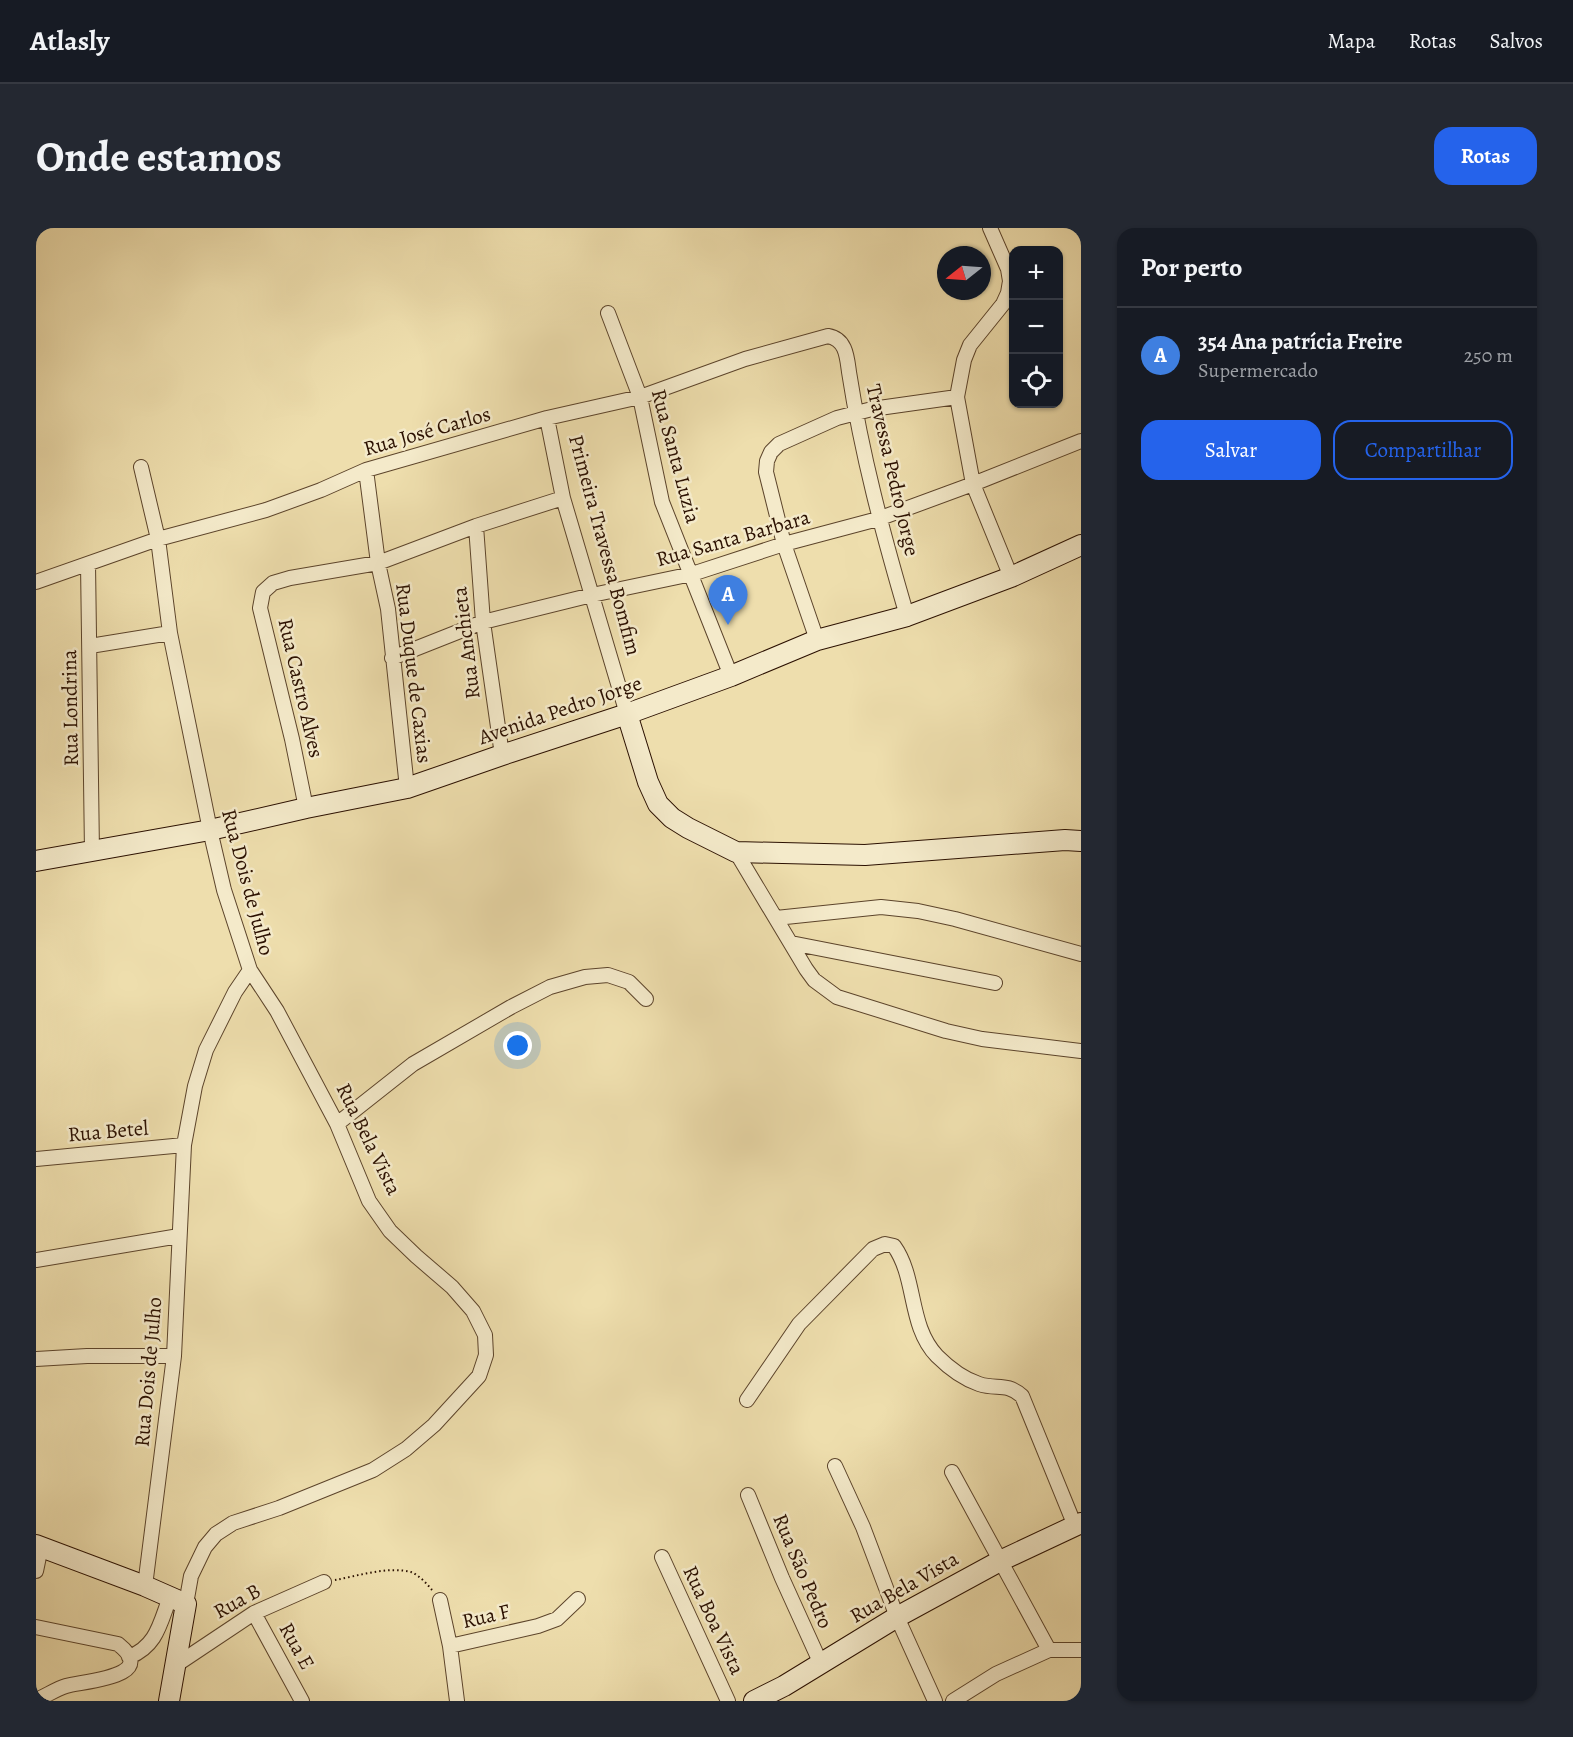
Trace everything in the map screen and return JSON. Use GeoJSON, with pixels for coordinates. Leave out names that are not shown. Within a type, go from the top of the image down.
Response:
{"type":"FeatureCollection","features":[{"type":"Feature","properties":{"kind":"street"},"geometry":{"type":"LineString","coordinates":[[990,228],[1008,269],[1010,280],[1008,293],[1003,304],[970,345],[964,360],[957,397],[973,484],[1011,578]]}},
{"type":"Feature","properties":{"kind":"street","name":"Rua Santa Luzia"},"geometry":{"type":"LineString","coordinates":[[608,313],[640,397],[662,502],[731,676]]}},
{"type":"Feature","properties":{"kind":"street","name":"Rua José Carlos"},"geometry":{"type":"LineString","coordinates":[[36,582],[158,539],[266,510],[321,490],[366,470],[547,418],[640,397],[745,359],[818,338],[834,337]]}},
{"type":"Feature","properties":{"kind":"street","name":"Travessa Pedro Jorge"},"geometry":{"type":"LineString","coordinates":[[834,337],[842,342],[846,354],[855,412],[878,519],[907,616]]}},
{"type":"Feature","properties":{"kind":"street"},"geometry":{"type":"LineString","coordinates":[[817,640],[784,544],[766,472],[766,461],[771,452],[779,444],[855,412],[957,397]]}},
{"type":"Feature","properties":{"kind":"street","name":"Primeira Travessa Bomfim"},"geometry":{"type":"LineString","coordinates":[[547,418],[563,498],[648,782],[658,804],[672,818],[736,852]]}},
{"type":"Feature","properties":{"kind":"street","name":"Rua Santa Barbara"},"geometry":{"type":"LineString","coordinates":[[392,658],[483,622],[592,595],[692,574],[784,544],[878,519],[1081,441]]}},
{"type":"Feature","properties":{"kind":"street","name":"Rua Dois de Julho"},"geometry":{"type":"LineString","coordinates":[[141,467],[158,539],[171,633],[210,830],[224,890],[250,970],[235,992],[206,1050],[195,1086],[184,1145],[174,1356],[145,1586]]}},
{"type":"Feature","properties":{"kind":"street","name":"Rua Duque de Caxias"},"geometry":{"type":"LineString","coordinates":[[366,470],[378,563],[388,609],[407,788]]}},
{"type":"Feature","properties":{"kind":"street"},"geometry":{"type":"LineString","coordinates":[[378,563],[476,526],[563,498]]}},
{"type":"Feature","properties":{"kind":"street","name":"Rua Anchieta"},"geometry":{"type":"LineString","coordinates":[[476,526],[483,622],[502,755]]}},
{"type":"Feature","properties":{"kind":"street","name":"Avenida Pedro Jorge"},"geometry":{"type":"LineString","coordinates":[[36,861],[210,830],[407,788],[627,714],[731,676],[817,640],[907,616],[1011,578],[1081,545]]}},
{"type":"Feature","properties":{"kind":"street","name":"Rua Castro Alves"},"geometry":{"type":"LineString","coordinates":[[306,808],[292,739],[260,608],[263,592],[273,582],[378,563]]}},
{"type":"Feature","properties":{"kind":"street","name":"Rua Londrina"},"geometry":{"type":"LineString","coordinates":[[88,564],[92,852]]}},
{"type":"Feature","properties":{"kind":"street"},"geometry":{"type":"LineString","coordinates":[[90,646],[171,633]]}},
{"type":"Feature","properties":{"kind":"street"},"geometry":{"type":"LineString","coordinates":[[736,852],[865,855],[1065,840],[1081,841]]}},
{"type":"Feature","properties":{"kind":"street"},"geometry":{"type":"LineString","coordinates":[[736,852],[814,980],[837,998],[946,1031],[982,1039],[1081,1051]]}},
{"type":"Feature","properties":{"kind":"street"},"geometry":{"type":"LineString","coordinates":[[776,918],[881,907],[918,911],[1081,954]]}},
{"type":"Feature","properties":{"kind":"street"},"geometry":{"type":"LineString","coordinates":[[791,943],[995,983]]}},
{"type":"Feature","properties":{"kind":"street","name":"Rua Bela Vista"},"geometry":{"type":"LineString","coordinates":[[178,1600],[205,1546],[216,1534],[234,1523],[279,1508],[373,1470],[406,1449],[434,1425],[479,1376],[486,1354],[485,1335],[473,1311],[452,1287],[416,1257],[390,1231],[369,1201],[337,1125],[277,1011],[250,970]]}},
{"type":"Feature","properties":{"kind":"street"},"geometry":{"type":"LineString","coordinates":[[337,1125],[413,1064],[550,987],[585,977],[608,975],[628,982],[646,999]]}},
{"type":"Feature","properties":{"kind":"street","name":"Rua Betel"},"geometry":{"type":"LineString","coordinates":[[36,1159],[184,1145]]}},
{"type":"Feature","properties":{"kind":"street"},"geometry":{"type":"LineString","coordinates":[[36,1260],[179,1236]]}},
{"type":"Feature","properties":{"kind":"street"},"geometry":{"type":"LineString","coordinates":[[747,1400],[799,1324],[873,1249],[885,1244],[894,1246],[899,1254],[920,1328],[935,1354],[949,1366],[980,1384],[1006,1386],[1022,1395],[1078,1525]]}},
{"type":"Feature","properties":{"kind":"street"},"geometry":{"type":"LineString","coordinates":[[36,1359],[87,1356],[174,1356]]}},
{"type":"Feature","properties":{"kind":"street"},"geometry":{"type":"LineString","coordinates":[[835,1466],[863,1527],[897,1617],[935,1701]]}},
{"type":"Feature","properties":{"kind":"street"},"geometry":{"type":"LineString","coordinates":[[952,1472],[1049,1650]]}},
{"type":"Feature","properties":{"kind":"street","name":"Rua São Pedro"},"geometry":{"type":"LineString","coordinates":[[748,1495],[820,1664]]}},
{"type":"Feature","properties":{"kind":"street","name":"Rua Bela Vista"},"geometry":{"type":"LineString","coordinates":[[754,1701],[784,1686],[897,1617],[1000,1561],[1078,1525]]}},
{"type":"Feature","properties":{"kind":"street"},"geometry":{"type":"LineString","coordinates":[[36,1571],[38,1546],[178,1600]]}},
{"type":"Feature","properties":{"kind":"street","name":"Rua Boa Vista"},"geometry":{"type":"LineString","coordinates":[[662,1557],[728,1701]]}},
{"type":"Feature","properties":{"kind":"street","name":"Rua B"},"geometry":{"type":"LineString","coordinates":[[176,1665],[254,1612],[324,1582]]}},
{"type":"Feature","properties":{"kind":"street"},"geometry":{"type":"LineString","coordinates":[[440,1599],[450,1646]]}},
{"type":"Feature","properties":{"kind":"street","name":"Rua F"},"geometry":{"type":"LineString","coordinates":[[457,1701],[450,1646],[538,1626],[556,1618],[578,1599]]}},
{"type":"Feature","properties":{"kind":"street"},"geometry":{"type":"LineString","coordinates":[[129,1657],[142,1652],[154,1639],[178,1600]]}},
{"type":"Feature","properties":{"kind":"street"},"geometry":{"type":"LineString","coordinates":[[170,1701],[176,1665],[178,1600]]}},
{"type":"Feature","properties":{"kind":"street","name":"Rua E"},"geometry":{"type":"LineString","coordinates":[[254,1612],[302,1701]]}},
{"type":"Feature","properties":{"kind":"street"},"geometry":{"type":"LineString","coordinates":[[36,1627],[118,1644],[125,1649],[129,1657],[129,1665],[125,1672],[63,1687],[36,1701]]}},
{"type":"Feature","properties":{"kind":"street"},"geometry":{"type":"LineString","coordinates":[[953,1701],[996,1674],[1049,1650],[1081,1650]]}},
{"type":"Feature","properties":{"kind":"path"},"geometry":{"type":"LineString","coordinates":[[324,1582],[383,1571],[412,1572],[425,1582],[440,1599]]}},
{"type":"Feature","properties":{"kind":"place","name":"354 Ana patrícia Freire"},"geometry":{"type":"Point","coordinates":[728,625]}}]}
